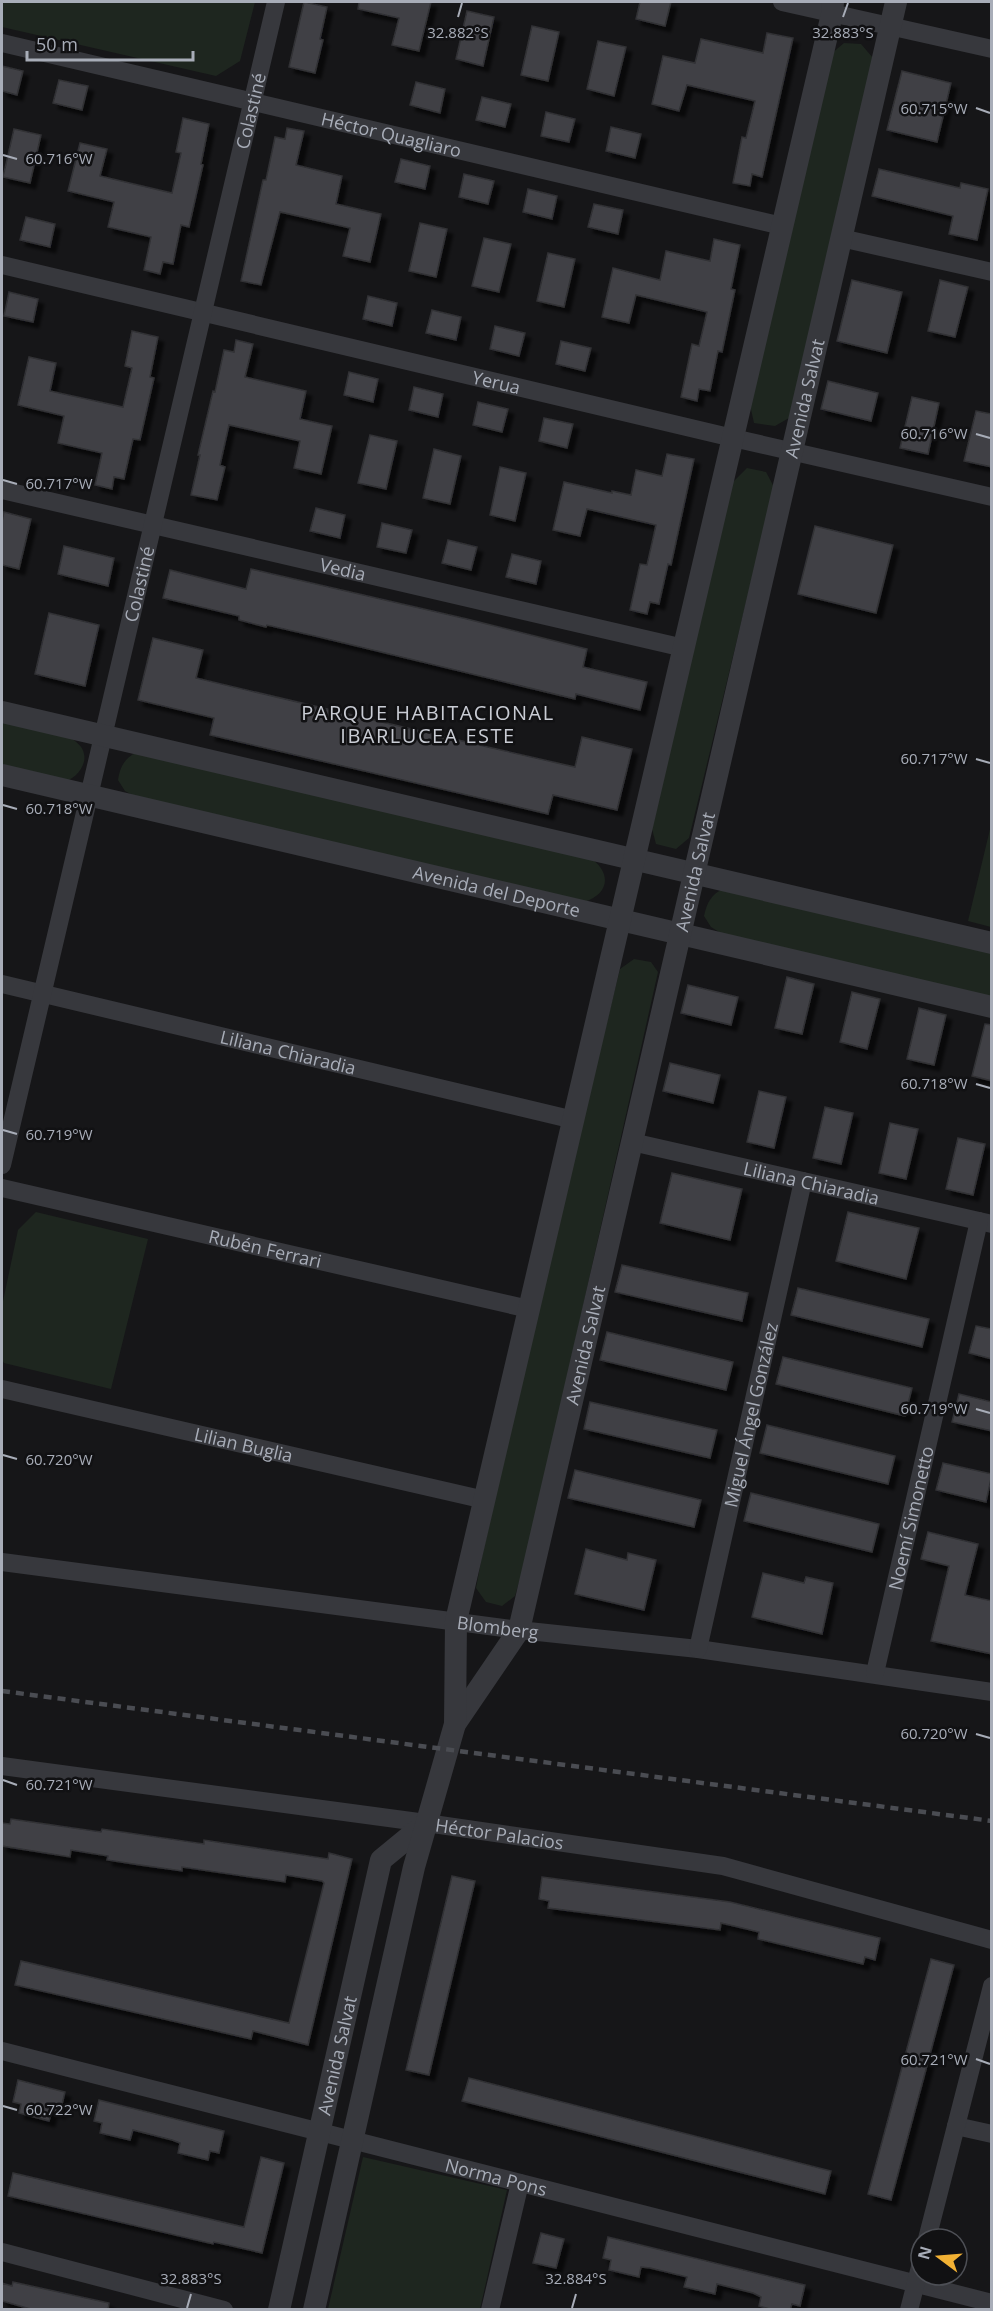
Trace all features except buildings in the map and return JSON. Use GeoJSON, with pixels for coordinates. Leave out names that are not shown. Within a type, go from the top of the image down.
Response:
{"type":"FeatureCollection","features":[{"type":"Feature","properties":{"kind":"street","name":"Colastiné"},"geometry":{"type":"LineString","coordinates":[[2,1165],[276,2]]}},
{"type":"Feature","properties":{"kind":"street"},"geometry":{"type":"LineString","coordinates":[[782,2],[832,8],[890,27],[992,49]]}},
{"type":"Feature","properties":{"kind":"street","name":"Avenida Salvat"},"geometry":{"type":"LineString","coordinates":[[455,1724],[519,1630],[897,2]]}},
{"type":"Feature","properties":{"kind":"street","name":"Avenida Salvat"},"geometry":{"type":"LineString","coordinates":[[314,2310],[426,1823],[455,1724],[456,1621],[832,8]]}},
{"type":"Feature","properties":{"kind":"street","name":"Héctor Quagliaro"},"geometry":{"type":"LineString","coordinates":[[2,43],[782,226]]}},
{"type":"Feature","properties":{"kind":"street"},"geometry":{"type":"LineString","coordinates":[[841,238],[992,272]]}},
{"type":"Feature","properties":{"kind":"street","name":"Yerua"},"geometry":{"type":"LineString","coordinates":[[2,265],[792,452],[992,496]]}},
{"type":"Feature","properties":{"kind":"street","name":"Vedia"},"geometry":{"type":"LineString","coordinates":[[2,490],[684,648]]}},
{"type":"Feature","properties":{"kind":"street"},"geometry":{"type":"LineString","coordinates":[[2,712],[992,943]]}},
{"type":"Feature","properties":{"kind":"street","name":"Avenida del Deporte"},"geometry":{"type":"LineString","coordinates":[[2,775],[992,1007]]}},
{"type":"Feature","properties":{"kind":"street","name":"Liliana Chiaradia"},"geometry":{"type":"LineString","coordinates":[[2,984],[573,1120]]}},
{"type":"Feature","properties":{"kind":"street","name":"Liliana Chiaradia"},"geometry":{"type":"LineString","coordinates":[[632,1142],[985,1223]]}},
{"type":"Feature","properties":{"kind":"street","name":"Miguel Ángel González"},"geometry":{"type":"LineString","coordinates":[[698,1649],[803,1181]]}},
{"type":"Feature","properties":{"kind":"street","name":"Rubén Ferrari"},"geometry":{"type":"LineString","coordinates":[[2,1188],[529,1309]]}},
{"type":"Feature","properties":{"kind":"street","name":"Noemí Simonetto"},"geometry":{"type":"LineString","coordinates":[[875,1674],[985,1223]]}},
{"type":"Feature","properties":{"kind":"street","name":"Lilian Buglia"},"geometry":{"type":"LineString","coordinates":[[2,1389],[485,1500]]}},
{"type":"Feature","properties":{"kind":"street","name":"Blomberg"},"geometry":{"type":"LineString","coordinates":[[2,1562],[519,1630],[698,1649],[992,1692]]}},
{"type":"Feature","properties":{"kind":"street","name":"Héctor Palacios"},"geometry":{"type":"LineString","coordinates":[[2,1766],[723,1866],[992,1940]]}},
{"type":"Feature","properties":{"kind":"street","name":"Avenida Salvat"},"geometry":{"type":"LineString","coordinates":[[279,2310],[381,1860],[426,1823]]}},
{"type":"Feature","properties":{"kind":"street"},"geometry":{"type":"LineString","coordinates":[[930,2227],[992,1986]]}},
{"type":"Feature","properties":{"kind":"street","name":"Norma Pons"},"geometry":{"type":"LineString","coordinates":[[2,2051],[909,2281]]}},
{"type":"Feature","properties":{"kind":"street"},"geometry":{"type":"LineString","coordinates":[[956,2126],[992,2134]]}},
{"type":"Feature","properties":{"kind":"street"},"geometry":{"type":"LineString","coordinates":[[490,2310],[520,2183]]}},
{"type":"Feature","properties":{"kind":"street"},"geometry":{"type":"LineString","coordinates":[[2,2252],[224,2310]]}},
{"type":"Feature","properties":{"kind":"street"},"geometry":{"type":"LineString","coordinates":[[909,2310],[915,2287]]}},
{"type":"Feature","properties":{"kind":"street","name":"Norma Pons"},"geometry":{"type":"LineString","coordinates":[[931,2287],[992,2303]]}},
{"type":"Feature","properties":{"kind":"shaded area"},"geometry":{"type":"Polygon","coordinates":[[[2,2],[255,2],[240,61],[216,76],[2,27],[2,2]]]}},
{"type":"Feature","properties":{"kind":"shaded area"},"geometry":{"type":"Polygon","coordinates":[[[844,43],[861,44],[873,58],[789,418],[775,426],[754,423],[750,405],[831,54],[844,43]]]}},
{"type":"Feature","properties":{"kind":"shaded area"},"geometry":{"type":"Polygon","coordinates":[[[747,468],[766,472],[774,487],[689,838],[676,849],[656,844],[652,829],[732,483],[747,468]]]}},
{"type":"Feature","properties":{"kind":"shaded area"},"geometry":{"type":"Polygon","coordinates":[[[2,720],[68,736],[83,751],[82,768],[71,778],[57,781],[2,767],[2,720]]]}},
{"type":"Feature","properties":{"kind":"shaded area"},"geometry":{"type":"Polygon","coordinates":[[[137,752],[589,857],[602,869],[605,882],[599,894],[584,902],[138,798],[125,791],[118,780],[124,763],[137,752]]]}},
{"type":"Feature","properties":{"kind":"shaded area"},"geometry":{"type":"Polygon","coordinates":[[[991,825],[991,927],[968,921],[991,825]]]}},
{"type":"Feature","properties":{"kind":"shaded area"},"geometry":{"type":"Polygon","coordinates":[[[724,888],[991,950],[991,997],[724,935],[711,927],[704,916],[710,899],[724,888]]]}},
{"type":"Feature","properties":{"kind":"shaded area"},"geometry":{"type":"Polygon","coordinates":[[[634,959],[651,962],[658,972],[528,1551],[515,1596],[502,1606],[486,1602],[476,1588],[482,1556],[578,1138],[620,969],[634,959]]]}},
{"type":"Feature","properties":{"kind":"shaded area"},"geometry":{"type":"Polygon","coordinates":[[[36,1212],[148,1239],[111,1389],[4,1363],[2,1360],[2,1306],[18,1230],[36,1212]]]}},
{"type":"Feature","properties":{"kind":"shaded area"},"geometry":{"type":"Polygon","coordinates":[[[363,2157],[507,2190],[480,2309],[328,2309],[363,2157]]]}},
{"type":"Feature","properties":{"kind":"railway"},"geometry":{"type":"LineString","coordinates":[[2,1691],[992,1821]]}},
{"type":"Feature","properties":{"kind":"district","name":"PARQUE HABITACIONAL IBARLUCEA ESTE"},"geometry":{"type":"Point","coordinates":[428,724]}}]}
